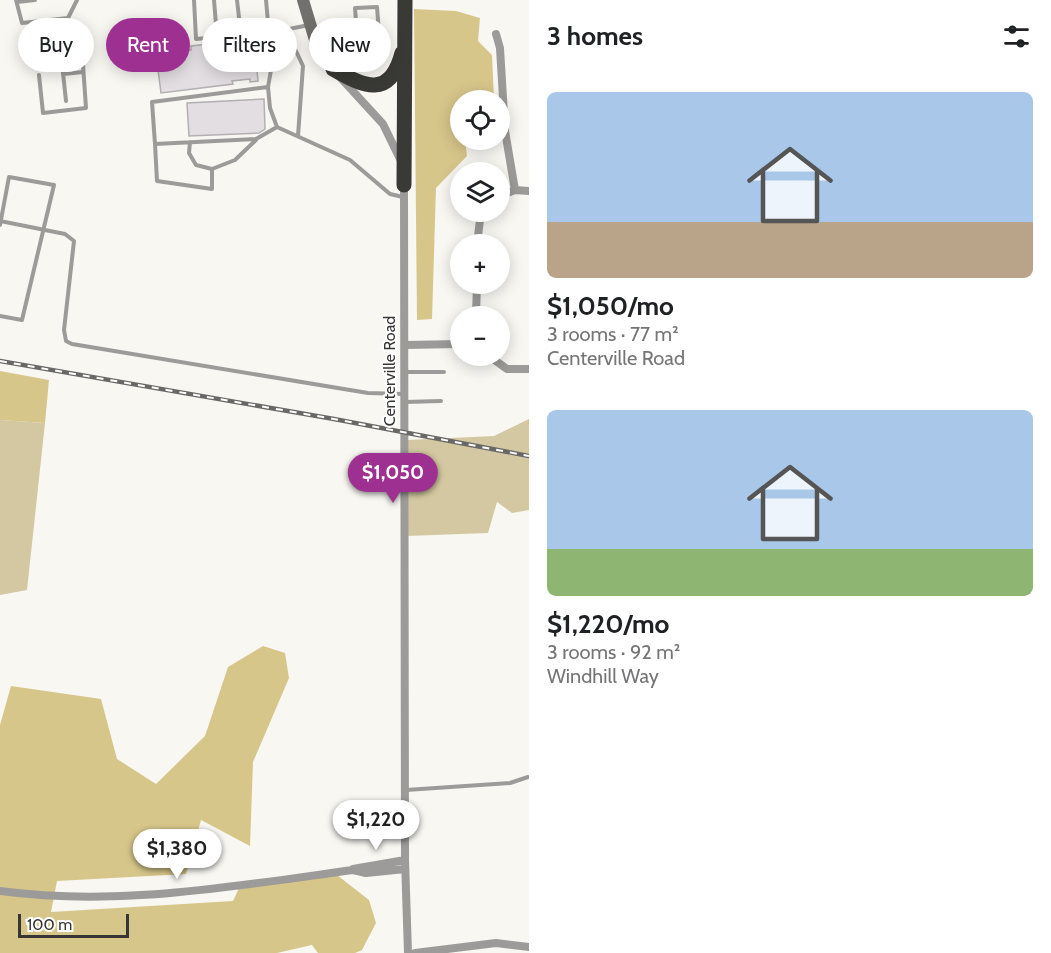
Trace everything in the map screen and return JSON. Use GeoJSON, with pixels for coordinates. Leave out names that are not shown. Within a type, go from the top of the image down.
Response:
{"type":"FeatureCollection","features":[{"type":"Feature","properties":{"kind":"highway"},"geometry":{"type":"LineString","coordinates":[[403,0],[406,16],[404,192]]}},
{"type":"Feature","properties":{"kind":"highway"},"geometry":{"type":"LineString","coordinates":[[338,72],[362,85],[376,85],[385,81],[399,66],[406,39]]}},
{"type":"Feature","properties":{"kind":"street","name":"Centerville Road"},"geometry":{"type":"LineString","coordinates":[[303,0],[309,21]]}},
{"type":"Feature","properties":{"kind":"street"},"geometry":{"type":"LineString","coordinates":[[496,34],[500,48],[505,131],[515,189]]}},
{"type":"Feature","properties":{"kind":"street","name":"Centerville Road"},"geometry":{"type":"LineString","coordinates":[[336,72],[383,124],[402,164],[406,345],[404,398],[405,865],[408,953]]}},
{"type":"Feature","properties":{"kind":"street"},"geometry":{"type":"LineString","coordinates":[[510,191],[515,189],[529,191]]}},
{"type":"Feature","properties":{"kind":"street"},"geometry":{"type":"LineString","coordinates":[[406,345],[450,344]]}},
{"type":"Feature","properties":{"kind":"street"},"geometry":{"type":"LineString","coordinates":[[503,366],[507,369],[529,369]]}},
{"type":"Feature","properties":{"kind":"street"},"geometry":{"type":"LineString","coordinates":[[0,891],[91,897],[133,896],[186,892],[353,870],[366,865],[405,865]]}},
{"type":"Feature","properties":{"kind":"street"},"geometry":{"type":"LineString","coordinates":[[415,953],[496,943],[529,947]]}},
{"type":"Feature","properties":{"kind":"lane"},"geometry":{"type":"LineString","coordinates":[[21,18],[16,1],[35,0]]}},
{"type":"Feature","properties":{"kind":"lane"},"geometry":{"type":"LineString","coordinates":[[68,18],[77,0]]}},
{"type":"Feature","properties":{"kind":"lane"},"geometry":{"type":"LineString","coordinates":[[194,0],[196,39],[202,38]]}},
{"type":"Feature","properties":{"kind":"lane"},"geometry":{"type":"LineString","coordinates":[[214,0],[215,18]]}},
{"type":"Feature","properties":{"kind":"lane"},"geometry":{"type":"LineString","coordinates":[[237,0],[239,18]]}},
{"type":"Feature","properties":{"kind":"lane"},"geometry":{"type":"LineString","coordinates":[[266,0],[268,18]]}},
{"type":"Feature","properties":{"kind":"lane"},"geometry":{"type":"LineString","coordinates":[[377,7],[379,33],[357,34],[355,8],[377,7]]}},
{"type":"Feature","properties":{"kind":"lane"},"geometry":{"type":"LineString","coordinates":[[297,53],[303,66],[298,136]]}},
{"type":"Feature","properties":{"kind":"lane"},"geometry":{"type":"LineString","coordinates":[[39,75],[43,112],[86,108],[83,72],[63,74],[66,101]]}},
{"type":"Feature","properties":{"kind":"lane"},"geometry":{"type":"LineString","coordinates":[[271,72],[268,87],[270,108],[277,127],[350,160],[390,194],[404,192]]}},
{"type":"Feature","properties":{"kind":"lane"},"geometry":{"type":"LineString","coordinates":[[212,169],[212,189],[157,181],[152,102],[268,87]]}},
{"type":"Feature","properties":{"kind":"lane"},"geometry":{"type":"LineString","coordinates":[[190,142],[189,153],[196,165],[212,169],[235,160],[256,140],[277,127]]}},
{"type":"Feature","properties":{"kind":"lane"},"geometry":{"type":"LineString","coordinates":[[155,144],[256,140]]}},
{"type":"Feature","properties":{"kind":"lane"},"geometry":{"type":"LineString","coordinates":[[0,316],[22,320],[43,230],[54,184],[9,177],[0,222],[43,230],[65,234],[74,241],[64,330],[66,341],[72,344],[368,393],[441,401]]}},
{"type":"Feature","properties":{"kind":"lane"},"geometry":{"type":"LineString","coordinates":[[405,372],[444,372]]}},
{"type":"Feature","properties":{"kind":"lane"},"geometry":{"type":"LineString","coordinates":[[406,790],[510,783],[528,777]]}},
{"type":"Feature","properties":{"kind":"shaded area"},"geometry":{"type":"Polygon","coordinates":[[[414,9],[456,11],[480,18],[478,41],[492,55],[494,90],[450,90],[450,150],[466,150],[467,156],[461,162],[450,162],[450,174],[436,188],[432,319],[417,320],[414,9]]]}},
{"type":"Feature","properties":{"kind":"shaded area"},"geometry":{"type":"Polygon","coordinates":[[[0,371],[49,380],[45,423],[0,420],[0,371]]]}},
{"type":"Feature","properties":{"kind":"shaded area"},"geometry":{"type":"Polygon","coordinates":[[[529,419],[529,510],[512,513],[497,502],[488,533],[406,536],[407,440],[494,436],[529,419]]]}},
{"type":"Feature","properties":{"kind":"shaded area"},"geometry":{"type":"Polygon","coordinates":[[[0,420],[45,423],[27,590],[0,595],[0,420]]]}},
{"type":"Feature","properties":{"kind":"shaded area"},"geometry":{"type":"Polygon","coordinates":[[[263,646],[285,653],[289,678],[253,762],[250,846],[201,820],[186,874],[57,881],[51,912],[233,901],[240,886],[337,875],[369,900],[376,923],[362,950],[355,953],[318,953],[312,945],[277,953],[0,953],[0,725],[11,686],[101,699],[117,759],[156,784],[205,736],[228,667],[263,646]]]}},
{"type":"Feature","properties":{"kind":"building"},"geometry":{"type":"Polygon","coordinates":[[[202,45],[202,72],[257,72],[258,81],[250,82],[250,79],[232,81],[233,84],[161,93],[158,72],[190,72],[191,46],[202,45]]]}},
{"type":"Feature","properties":{"kind":"building"},"geometry":{"type":"Polygon","coordinates":[[[264,99],[265,129],[259,133],[189,136],[187,103],[264,99]]]}},
{"type":"Feature","properties":{"kind":"railway"},"geometry":{"type":"LineString","coordinates":[[0,361],[334,419],[529,456]]}}]}
